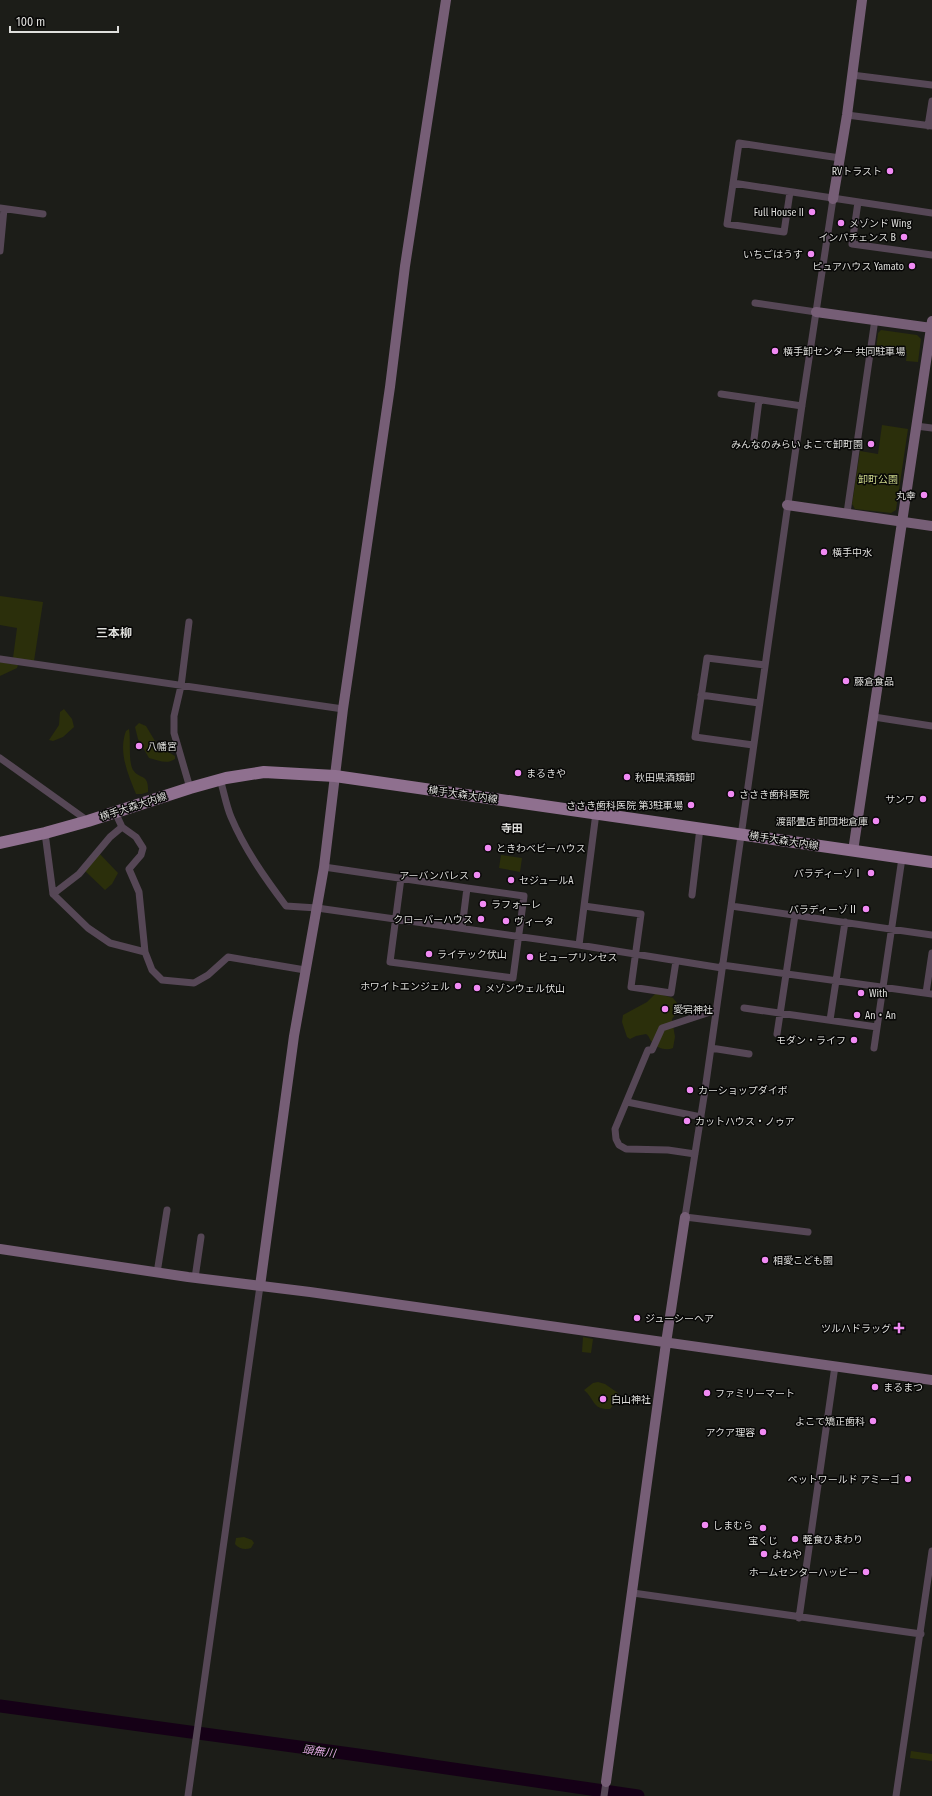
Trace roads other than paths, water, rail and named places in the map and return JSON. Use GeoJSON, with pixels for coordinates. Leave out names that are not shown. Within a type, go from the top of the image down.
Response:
{"type":"FeatureCollection","features":[{"type":"Feature","properties":{"kind":"main road","name":"横手大森大内線"},"geometry":{"type":"LineString","coordinates":[[0,843],[45,833],[88,821],[220,779],[264,772],[335,776],[741,833],[932,862]]}},
{"type":"Feature","properties":{"kind":"street"},"geometry":{"type":"LineString","coordinates":[[188,1796],[305,970],[324,867],[343,709],[390,387],[405,266],[446,0]]}},
{"type":"Feature","properties":{"kind":"street"},"geometry":{"type":"LineString","coordinates":[[604,1796],[633,1593],[666,1343],[701,1117],[759,703],[833,198],[847,115],[862,0]]}},
{"type":"Feature","properties":{"kind":"street"},"geometry":{"type":"LineString","coordinates":[[852,75],[932,85]]}},
{"type":"Feature","properties":{"kind":"street"},"geometry":{"type":"LineString","coordinates":[[847,115],[930,126],[932,100]]}},
{"type":"Feature","properties":{"kind":"street"},"geometry":{"type":"LineString","coordinates":[[790,192],[784,232],[727,224],[738,143],[840,158]]}},
{"type":"Feature","properties":{"kind":"street"},"geometry":{"type":"LineString","coordinates":[[733,183],[932,213]]}},
{"type":"Feature","properties":{"kind":"street"},"geometry":{"type":"LineString","coordinates":[[858,202],[852,244],[932,255]]}},
{"type":"Feature","properties":{"kind":"street"},"geometry":{"type":"LineString","coordinates":[[0,251],[2,208],[43,214]]}},
{"type":"Feature","properties":{"kind":"street"},"geometry":{"type":"LineString","coordinates":[[755,303],[932,326],[854,851]]}},
{"type":"Feature","properties":{"kind":"street"},"geometry":{"type":"LineString","coordinates":[[847,513],[875,319]]}},
{"type":"Feature","properties":{"kind":"street"},"geometry":{"type":"LineString","coordinates":[[721,394],[802,406]]}},
{"type":"Feature","properties":{"kind":"street"},"geometry":{"type":"LineString","coordinates":[[754,439],[759,400]]}},
{"type":"Feature","properties":{"kind":"street"},"geometry":{"type":"LineString","coordinates":[[916,426],[932,428]]}},
{"type":"Feature","properties":{"kind":"street"},"geometry":{"type":"LineString","coordinates":[[788,505],[932,526]]}},
{"type":"Feature","properties":{"kind":"street"},"geometry":{"type":"LineString","coordinates":[[189,622],[181,686],[174,716],[174,733],[190,788]]}},
{"type":"Feature","properties":{"kind":"street"},"geometry":{"type":"LineString","coordinates":[[753,745],[696,737],[706,658],[765,665]]}},
{"type":"Feature","properties":{"kind":"street"},"geometry":{"type":"LineString","coordinates":[[0,659],[343,709]]}},
{"type":"Feature","properties":{"kind":"street"},"geometry":{"type":"LineString","coordinates":[[701,694],[759,703]]}},
{"type":"Feature","properties":{"kind":"street"},"geometry":{"type":"LineString","coordinates":[[874,717],[932,726]]}},
{"type":"Feature","properties":{"kind":"street"},"geometry":{"type":"LineString","coordinates":[[0,758],[88,821]]}},
{"type":"Feature","properties":{"kind":"street"},"geometry":{"type":"LineString","coordinates":[[220,779],[230,816],[260,873],[286,906],[317,908],[676,960],[786,973],[929,993],[932,953]]}},
{"type":"Feature","properties":{"kind":"street"},"geometry":{"type":"LineString","coordinates":[[115,812],[122,827],[136,837],[143,848],[141,855],[129,869],[139,892],[145,952],[152,970],[162,980],[194,983],[208,975],[228,957],[305,970]]}},
{"type":"Feature","properties":{"kind":"street"},"geometry":{"type":"LineString","coordinates":[[579,945],[596,813]]}},
{"type":"Feature","properties":{"kind":"street"},"geometry":{"type":"LineString","coordinates":[[54,894],[79,874],[110,836],[122,827]]}},
{"type":"Feature","properties":{"kind":"street"},"geometry":{"type":"LineString","coordinates":[[692,896],[700,828]]}},
{"type":"Feature","properties":{"kind":"street"},"geometry":{"type":"LineString","coordinates":[[45,833],[54,894],[88,928],[110,943],[145,952]]}},
{"type":"Feature","properties":{"kind":"street"},"geometry":{"type":"LineString","coordinates":[[874,1048],[902,858]]}},
{"type":"Feature","properties":{"kind":"street"},"geometry":{"type":"LineString","coordinates":[[324,867],[401,878],[467,888],[524,896],[513,978],[390,962],[401,878]]}},
{"type":"Feature","properties":{"kind":"street"},"geometry":{"type":"LineString","coordinates":[[462,928],[467,888]]}},
{"type":"Feature","properties":{"kind":"street"},"geometry":{"type":"LineString","coordinates":[[584,906],[641,914],[631,987],[671,994],[676,960]]}},
{"type":"Feature","properties":{"kind":"street"},"geometry":{"type":"LineString","coordinates":[[730,906],[932,935]]}},
{"type":"Feature","properties":{"kind":"street"},"geometry":{"type":"LineString","coordinates":[[777,1034],[795,915]]}},
{"type":"Feature","properties":{"kind":"street"},"geometry":{"type":"LineString","coordinates":[[830,1020],[845,922]]}},
{"type":"Feature","properties":{"kind":"street"},"geometry":{"type":"LineString","coordinates":[[744,1008],[877,1027]]}},
{"type":"Feature","properties":{"kind":"street"},"geometry":{"type":"LineString","coordinates":[[695,1154],[660,1149],[626,1149],[619,1145],[616,1139],[615,1129],[648,1050],[652,1050],[662,1028],[716,1010]]}},
{"type":"Feature","properties":{"kind":"street"},"geometry":{"type":"LineString","coordinates":[[711,1048],[749,1054]]}},
{"type":"Feature","properties":{"kind":"street"},"geometry":{"type":"LineString","coordinates":[[627,1102],[701,1117]]}},
{"type":"Feature","properties":{"kind":"street"},"geometry":{"type":"LineString","coordinates":[[157,1273],[167,1210]]}},
{"type":"Feature","properties":{"kind":"street"},"geometry":{"type":"LineString","coordinates":[[685,1217],[808,1232]]}},
{"type":"Feature","properties":{"kind":"street"},"geometry":{"type":"LineString","coordinates":[[196,1278],[201,1237]]}},
{"type":"Feature","properties":{"kind":"street"},"geometry":{"type":"LineString","coordinates":[[0,1249],[157,1273],[260,1286],[932,1380]]}},
{"type":"Feature","properties":{"kind":"street"},"geometry":{"type":"LineString","coordinates":[[799,1618],[835,1366]]}},
{"type":"Feature","properties":{"kind":"street"},"geometry":{"type":"LineString","coordinates":[[896,1796],[932,1551]]}},
{"type":"Feature","properties":{"kind":"street"},"geometry":{"type":"LineString","coordinates":[[633,1593],[799,1618],[921,1634]]}},
{"type":"Feature","properties":{"kind":"waterway","name":"頭無川"},"geometry":{"type":"LineString","coordinates":[[0,1706],[358,1755],[638,1796]]}},
{"type":"Feature","properties":{"kind":"place","name":"RVトラスト"},"geometry":{"type":"Point","coordinates":[890,171]}},
{"type":"Feature","properties":{"kind":"place","name":"Full House II"},"geometry":{"type":"Point","coordinates":[812,212]}},
{"type":"Feature","properties":{"kind":"place","name":"メゾンド Wing"},"geometry":{"type":"Point","coordinates":[841,223]}},
{"type":"Feature","properties":{"kind":"place","name":"インパチェンス B"},"geometry":{"type":"Point","coordinates":[904,237]}},
{"type":"Feature","properties":{"kind":"place","name":"いちごはうす"},"geometry":{"type":"Point","coordinates":[811,254]}},
{"type":"Feature","properties":{"kind":"place","name":"ピュアハウス Yamato"},"geometry":{"type":"Point","coordinates":[912,266]}},
{"type":"Feature","properties":{"kind":"place","name":"横手卸センター 共同駐車場"},"geometry":{"type":"Point","coordinates":[775,351]}},
{"type":"Feature","properties":{"kind":"place","name":"みんなのみらい よこて卸町園"},"geometry":{"type":"Point","coordinates":[871,444]}},
{"type":"Feature","properties":{"kind":"place","name":"丸幸"},"geometry":{"type":"Point","coordinates":[924,495]}},
{"type":"Feature","properties":{"kind":"place","name":"横手中水"},"geometry":{"type":"Point","coordinates":[824,552]}},
{"type":"Feature","properties":{"kind":"place","name":"藤倉食品"},"geometry":{"type":"Point","coordinates":[846,681]}},
{"type":"Feature","properties":{"kind":"place","name":"八幡宮"},"geometry":{"type":"Point","coordinates":[139,746]}},
{"type":"Feature","properties":{"kind":"place","name":"まるきや"},"geometry":{"type":"Point","coordinates":[518,773]}},
{"type":"Feature","properties":{"kind":"place","name":"秋田県酒類卸"},"geometry":{"type":"Point","coordinates":[627,777]}},
{"type":"Feature","properties":{"kind":"place","name":"ささき歯科医院"},"geometry":{"type":"Point","coordinates":[731,794]}},
{"type":"Feature","properties":{"kind":"place","name":"サンワ"},"geometry":{"type":"Point","coordinates":[923,799]}},
{"type":"Feature","properties":{"kind":"place","name":"ささき歯科医院 第3駐車場"},"geometry":{"type":"Point","coordinates":[691,805]}},
{"type":"Feature","properties":{"kind":"place","name":"渡部畳店 卸団地倉庫"},"geometry":{"type":"Point","coordinates":[876,821]}},
{"type":"Feature","properties":{"kind":"place","name":"ときわベビーハウス"},"geometry":{"type":"Point","coordinates":[488,848]}},
{"type":"Feature","properties":{"kind":"place","name":"パラディーゾⅠ"},"geometry":{"type":"Point","coordinates":[871,873]}},
{"type":"Feature","properties":{"kind":"place","name":"アーバンパレス"},"geometry":{"type":"Point","coordinates":[477,875]}},
{"type":"Feature","properties":{"kind":"place","name":"セジュールA"},"geometry":{"type":"Point","coordinates":[511,880]}},
{"type":"Feature","properties":{"kind":"place","name":"ラフォーレ"},"geometry":{"type":"Point","coordinates":[483,904]}},
{"type":"Feature","properties":{"kind":"place","name":"パラディーゾⅡ"},"geometry":{"type":"Point","coordinates":[866,909]}},
{"type":"Feature","properties":{"kind":"place","name":"クローバーハウス"},"geometry":{"type":"Point","coordinates":[481,919]}},
{"type":"Feature","properties":{"kind":"place","name":"ヴィータ"},"geometry":{"type":"Point","coordinates":[506,921]}},
{"type":"Feature","properties":{"kind":"place","name":"ライテック伏山"},"geometry":{"type":"Point","coordinates":[429,954]}},
{"type":"Feature","properties":{"kind":"place","name":"ビュープリンセス"},"geometry":{"type":"Point","coordinates":[530,957]}},
{"type":"Feature","properties":{"kind":"place","name":"ホワイトエンジェル"},"geometry":{"type":"Point","coordinates":[458,986]}},
{"type":"Feature","properties":{"kind":"place","name":"メゾンウェル伏山"},"geometry":{"type":"Point","coordinates":[477,988]}},
{"type":"Feature","properties":{"kind":"place","name":"With"},"geometry":{"type":"Point","coordinates":[861,993]}},
{"type":"Feature","properties":{"kind":"place","name":"愛宕神社"},"geometry":{"type":"Point","coordinates":[665,1009]}},
{"type":"Feature","properties":{"kind":"place","name":"An・An"},"geometry":{"type":"Point","coordinates":[857,1015]}},
{"type":"Feature","properties":{"kind":"place","name":"モダン・ライフ"},"geometry":{"type":"Point","coordinates":[854,1040]}},
{"type":"Feature","properties":{"kind":"place","name":"カーショップダイボ"},"geometry":{"type":"Point","coordinates":[690,1090]}},
{"type":"Feature","properties":{"kind":"place","name":"カットハウス・ノゥア"},"geometry":{"type":"Point","coordinates":[687,1121]}},
{"type":"Feature","properties":{"kind":"place","name":"相愛こども園"},"geometry":{"type":"Point","coordinates":[765,1260]}},
{"type":"Feature","properties":{"kind":"place","name":"ジューシーヘア"},"geometry":{"type":"Point","coordinates":[637,1318]}},
{"type":"Feature","properties":{"kind":"place","name":"ツルハドラッグ"},"geometry":{"type":"Point","coordinates":[899,1328]}},
{"type":"Feature","properties":{"kind":"place","name":"まるまつ"},"geometry":{"type":"Point","coordinates":[875,1387]}},
{"type":"Feature","properties":{"kind":"place","name":"ファミリーマート"},"geometry":{"type":"Point","coordinates":[707,1393]}},
{"type":"Feature","properties":{"kind":"place","name":"白山神社"},"geometry":{"type":"Point","coordinates":[603,1399]}},
{"type":"Feature","properties":{"kind":"place","name":"よこて矯正歯科"},"geometry":{"type":"Point","coordinates":[873,1421]}},
{"type":"Feature","properties":{"kind":"place","name":"アクア理容"},"geometry":{"type":"Point","coordinates":[763,1432]}},
{"type":"Feature","properties":{"kind":"place","name":"ペットワールド アミーゴ"},"geometry":{"type":"Point","coordinates":[908,1479]}},
{"type":"Feature","properties":{"kind":"place","name":"しまむら"},"geometry":{"type":"Point","coordinates":[705,1525]}},
{"type":"Feature","properties":{"kind":"place","name":"宝くじ"},"geometry":{"type":"Point","coordinates":[763,1528]}},
{"type":"Feature","properties":{"kind":"place","name":"軽食ひまわり"},"geometry":{"type":"Point","coordinates":[795,1539]}},
{"type":"Feature","properties":{"kind":"place","name":"よねや"},"geometry":{"type":"Point","coordinates":[764,1554]}},
{"type":"Feature","properties":{"kind":"place","name":"ホームセンターハッピー"},"geometry":{"type":"Point","coordinates":[866,1572]}},
{"type":"Feature","properties":{"kind":"district","name":"三本柳"},"geometry":{"type":"Point","coordinates":[114,633]}},
{"type":"Feature","properties":{"kind":"district","name":"寺田"},"geometry":{"type":"Point","coordinates":[512,828]}},
{"type":"Feature","properties":{"kind":"park label","name":"卸町公園"},"geometry":{"type":"Point","coordinates":[878,479]}}]}
